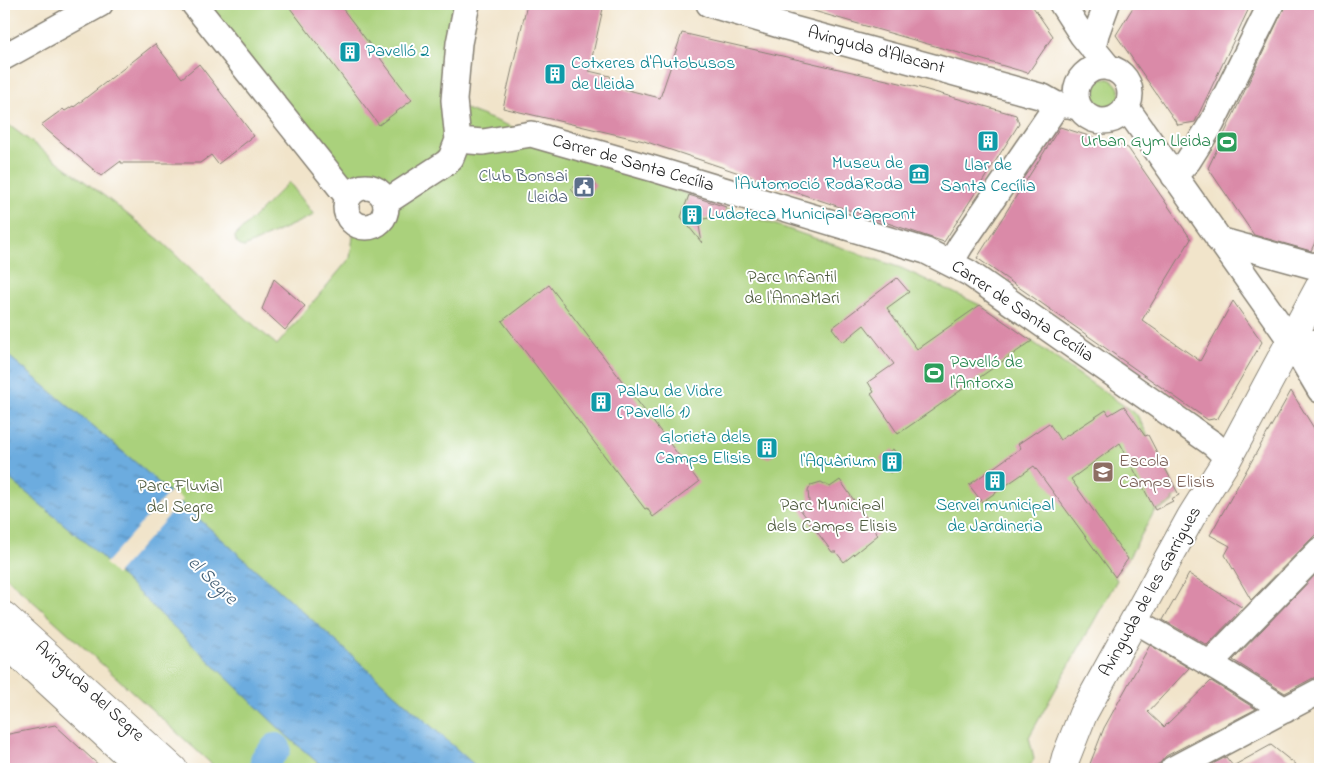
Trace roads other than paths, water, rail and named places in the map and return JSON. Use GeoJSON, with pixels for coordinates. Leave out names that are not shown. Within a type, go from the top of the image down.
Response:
{"type":"FeatureCollection","features":[{"type":"Feature","properties":{"kind":"main road","name":"Avinguda de les Garrigues"},"geometry":{"type":"LineString","coordinates":[[1063,769],[1083,714],[1136,621],[1191,518],[1228,458],[1320,286]]}},
{"type":"Feature","properties":{"kind":"main road","name":"Avinguda del Segre"},"geometry":{"type":"LineString","coordinates":[[8,637],[143,769]]}},
{"type":"Feature","properties":{"kind":"main road","name":"Avinguda del Segre"},"geometry":{"type":"LineString","coordinates":[[8,637],[173,769]]}},
{"type":"Feature","properties":{"kind":"street"},"geometry":{"type":"LineString","coordinates":[[4,58],[100,4]]}},
{"type":"Feature","properties":{"kind":"street"},"geometry":{"type":"LineString","coordinates":[[194,4],[348,197],[358,188],[369,187],[380,192],[386,202],[446,163],[458,140],[454,100],[459,43],[467,4]]}},
{"type":"Feature","properties":{"kind":"street","name":"Avinguda d'Alacant"},"geometry":{"type":"LineString","coordinates":[[709,4],[1075,89]]}},
{"type":"Feature","properties":{"kind":"street"},"geometry":{"type":"LineString","coordinates":[[1087,42],[1065,9],[1105,4]]}},
{"type":"Feature","properties":{"kind":"street"},"geometry":{"type":"LineString","coordinates":[[951,262],[961,245],[1075,89],[1087,42],[1086,27],[1105,4]]}},
{"type":"Feature","properties":{"kind":"street"},"geometry":{"type":"LineString","coordinates":[[1174,176],[1188,161],[1212,123],[1271,4]]}},
{"type":"Feature","properties":{"kind":"street"},"geometry":{"type":"LineString","coordinates":[[1117,71],[1128,83],[1130,91],[1126,107],[1117,117],[1103,121],[1090,118],[1075,89],[1117,71]]}},
{"type":"Feature","properties":{"kind":"street"},"geometry":{"type":"LineString","coordinates":[[1126,107],[1291,341],[1320,390]]}},
{"type":"Feature","properties":{"kind":"street","name":"Carrer de Santa Cecília"},"geometry":{"type":"LineString","coordinates":[[455,114],[479,129],[505,138]]}},
{"type":"Feature","properties":{"kind":"street","name":"Carrer de Santa Cecília"},"geometry":{"type":"LineString","coordinates":[[458,140],[483,142],[531,134],[926,251],[951,262],[992,288],[1213,444],[1228,458]]}},
{"type":"Feature","properties":{"kind":"street"},"geometry":{"type":"LineString","coordinates":[[1220,240],[1313,266],[1320,264]]}},
{"type":"Feature","properties":{"kind":"street"},"geometry":{"type":"LineString","coordinates":[[1291,341],[1320,343]]}},
{"type":"Feature","properties":{"kind":"street"},"geometry":{"type":"LineString","coordinates":[[1210,663],[1320,550]]}},
{"type":"Feature","properties":{"kind":"street"},"geometry":{"type":"LineString","coordinates":[[1136,621],[1210,663],[1285,710]]}},
{"type":"Feature","properties":{"kind":"street"},"geometry":{"type":"LineString","coordinates":[[1173,769],[1320,692]]}},
{"type":"Feature","properties":{"kind":"water","name":"el Segre"},"geometry":{"type":"Polygon","coordinates":[[[4,352],[141,467],[479,769],[325,769],[287,736],[92,548],[4,474],[4,352]]]}},
{"type":"Feature","properties":{"kind":"waterway"},"geometry":{"type":"LineString","coordinates":[[265,760],[276,748]]}},
{"type":"Feature","properties":{"kind":"place","name":"Pavelló 2"},"geometry":{"type":"Point","coordinates":[350,52]}},
{"type":"Feature","properties":{"kind":"place","name":"Cotxeres d'Autobusos de Lleida"},"geometry":{"type":"Point","coordinates":[555,74]}},
{"type":"Feature","properties":{"kind":"place","name":"Llar de Santa Cecília"},"geometry":{"type":"Point","coordinates":[988,141]}},
{"type":"Feature","properties":{"kind":"place","name":"Urban Gym Lleida"},"geometry":{"type":"Point","coordinates":[1227,142]}},
{"type":"Feature","properties":{"kind":"place","name":"Museu de l'Automoció RodaRoda"},"geometry":{"type":"Point","coordinates":[919,174]}},
{"type":"Feature","properties":{"kind":"place","name":"Club Bonsai Lleida"},"geometry":{"type":"Point","coordinates":[584,187]}},
{"type":"Feature","properties":{"kind":"place","name":"Ludoteca Municipal Cappont"},"geometry":{"type":"Point","coordinates":[692,215]}},
{"type":"Feature","properties":{"kind":"place","name":"Pavelló de l'Antorxa"},"geometry":{"type":"Point","coordinates":[934,373]}},
{"type":"Feature","properties":{"kind":"place","name":"Palau de Vidre (Pavelló 1)"},"geometry":{"type":"Point","coordinates":[601,402]}},
{"type":"Feature","properties":{"kind":"place","name":"Glorieta dels Camps Elisis"},"geometry":{"type":"Point","coordinates":[767,448]}},
{"type":"Feature","properties":{"kind":"place","name":"l'Aquàrium"},"geometry":{"type":"Point","coordinates":[892,462]}},
{"type":"Feature","properties":{"kind":"place","name":"Escola Camps Elisis"},"geometry":{"type":"Point","coordinates":[1103,472]}},
{"type":"Feature","properties":{"kind":"place","name":"Servei municipal de Jardineria"},"geometry":{"type":"Point","coordinates":[995,481]}},
{"type":"Feature","properties":{"kind":"park label","name":"Parc Infantil de l'AnnaMari"},"geometry":{"type":"Point","coordinates":[792,288]}},
{"type":"Feature","properties":{"kind":"park label","name":"Parc Fluvial del Segre"},"geometry":{"type":"Point","coordinates":[180,497]}},
{"type":"Feature","properties":{"kind":"park label","name":"Parc Municipal dels Camps Elisis"},"geometry":{"type":"Point","coordinates":[832,516]}}]}
